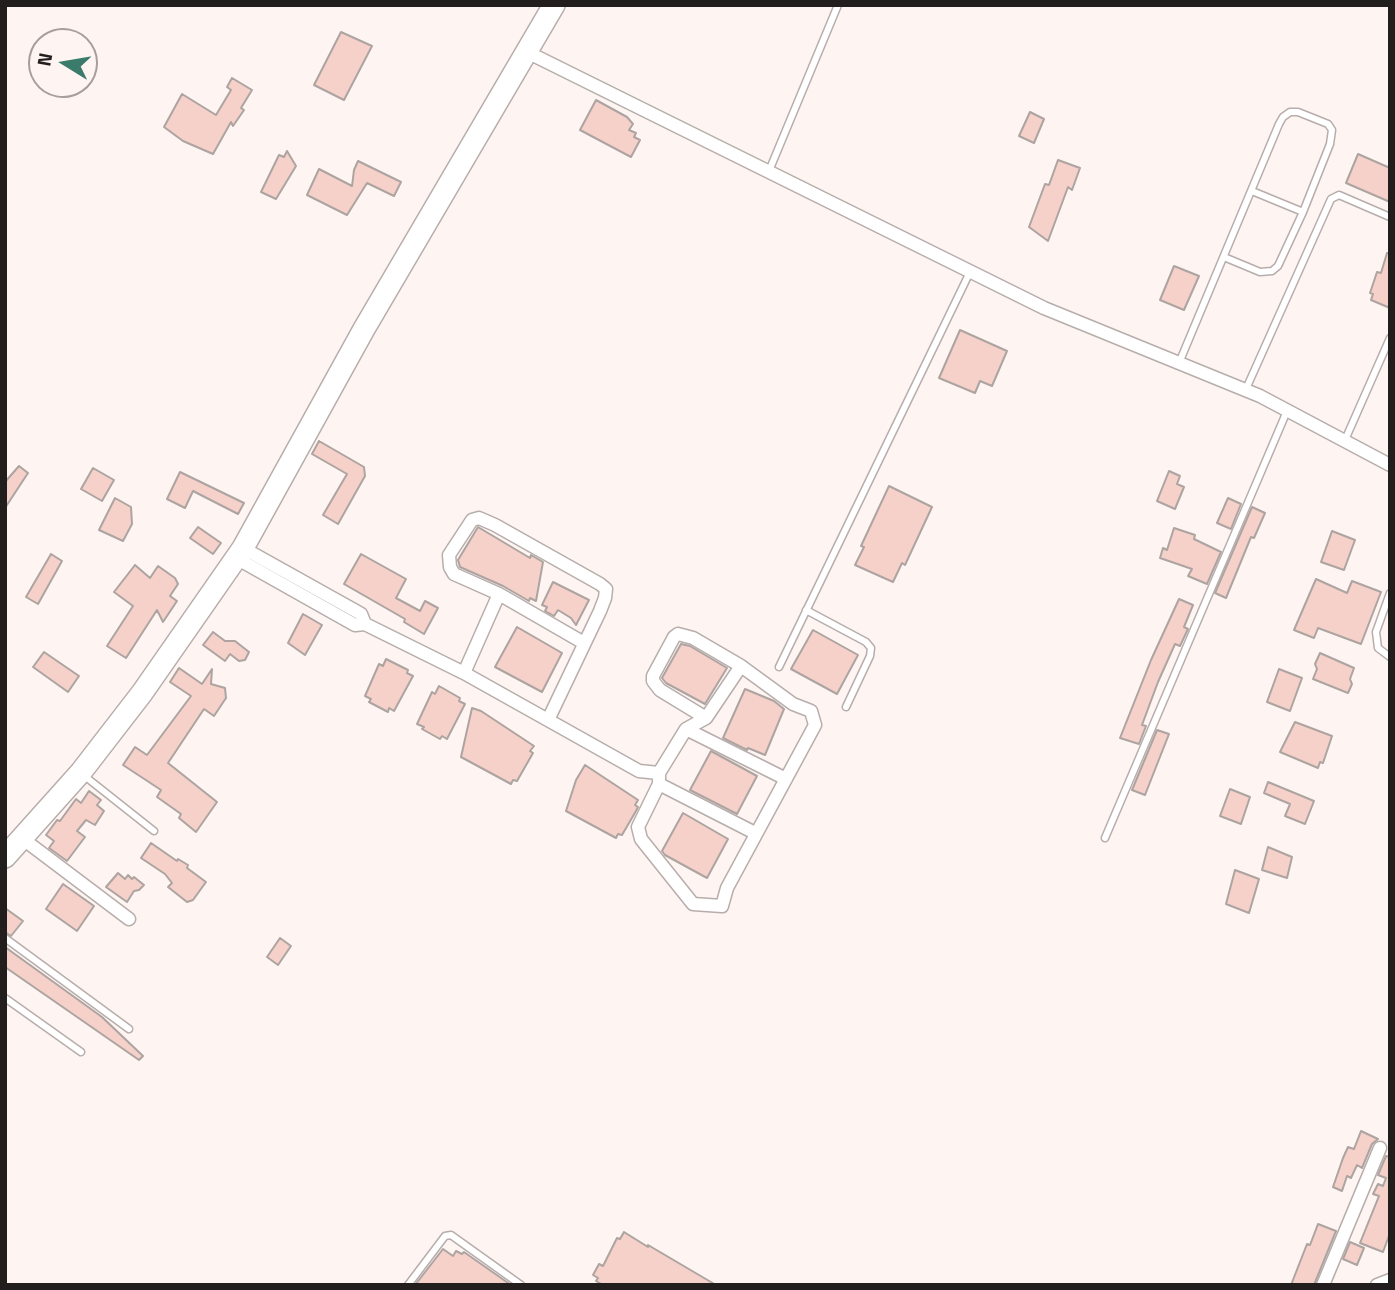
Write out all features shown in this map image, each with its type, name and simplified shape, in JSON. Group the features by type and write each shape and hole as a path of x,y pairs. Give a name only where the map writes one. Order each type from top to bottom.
{"main road":[{"path":"5,857 81,772 142,693 240,553 365,329 554,5"}],"street":[{"path":"525,51 1044,308 1246,389 1390,465"},
{"path":"548,720 606,598 606,589 507,531 479,518 472,520 449,555 454,575 499,594 584,643"},
{"path":"240,553 355,625 365,624 464,673 755,833"},
{"path":"464,673 499,594"},
{"path":"706,718 660,690 653,681 653,676 674,637 684,634 741,666 793,704 811,711 815,725 755,833 737,873 727,888 722,906 693,904 639,834 638,827 659,779 686,729 706,718 741,666"},
{"path":"686,729 786,779"},
{"path":"23,839 130,919"},
{"path":"1323,1285 1380,1148"},
{"path":"1377,1285 1390,1280"}],"lane":[{"path":"768,173 838,5"},
{"path":"1179,363 1283,117 1290,112 1298,112 1328,124 1333,136 1282,260 1272,271 1252,270 1224,257"},
{"path":"1252,191 1303,212"},
{"path":"1246,389 1331,199 1339,195 1390,217"},
{"path":"779,667 971,271"},
{"path":"1345,440 1390,338"},
{"path":"1105,838 1287,410"},
{"path":"1390,593 1376,632 1378,648 1390,657"},
{"path":"807,610 866,642 871,648 870,656 846,707"},
{"path":"81,772 154,831"},
{"path":"5,938 129,1029"},
{"path":"5,998 81,1052"},
{"path":"408,1285 444,1236 451,1235 521,1285"}],"building":[{"path":"341,32 372,46 344,100 314,85"},
{"path":"232,78 252,90 241,108 244,110 233,126 231,122 213,154 183,141 164,127 182,94 216,115 231,90 227,87"},
{"path":"596,100 627,117 633,124 629,130 636,133 634,137 640,140 631,157 580,130"},
{"path":"1030,112 1044,119 1034,143 1019,136"},
{"path":"287,151 296,166 276,199 261,192 279,155 284,157"},
{"path":"1358,154 1390,168 1390,202 1346,183"},
{"path":"1058,160 1080,168 1072,190 1068,187 1048,241 1029,227 1045,184 1049,185"},
{"path":"358,161 401,182 394,196 367,183 347,215 307,195 319,169 352,186"},
{"path":"1387,253 1390,253 1390,308 1371,300 1373,294 1370,293 1377,272 1381,273"},
{"path":"1174,266 1199,276 1184,310 1160,300"},
{"path":"960,330 1007,351 992,386 980,381 975,393 939,378"},
{"path":"319,441 364,467 365,476 338,524 323,515 347,474 312,454"},
{"path":"19,466 28,473 5,508 5,482"},
{"path":"93,468 114,480 102,501 81,489"},
{"path":"1169,471 1180,476 1177,484 1184,487 1175,509 1157,501"},
{"path":"180,472 244,503 238,514 193,491 185,508 167,499"},
{"path":"889,486 932,507 905,565 902,563 893,582 855,565"},
{"path":"115,498 131,507 132,524 123,541 99,530"},
{"path":"1228,498 1241,504 1231,529 1217,523"},
{"path":"1252,507 1265,513 1254,538 1251,537 1226,598 1215,593"},
{"path":"198,527 221,543 213,554 190,538"},
{"path":"478,527 530,558 531,555 543,562 536,601 530,598 529,601 460,567 458,560"},
{"path":"1174,528 1195,535 1194,539 1221,552 1207,584 1188,576 1192,569 1160,558 1163,548 1167,550"},
{"path":"1332,531 1355,540 1344,570 1321,562"},
{"path":"51,554 62,561 38,604 26,597"},
{"path":"361,554 406,579 396,598 420,611 425,601 438,608 424,634 404,622 405,619 344,584"},
{"path":"135,565 150,578 158,566 175,578 178,584 170,596 177,601 163,622 157,610 126,658 107,646 133,606 114,592"},
{"path":"1316,579 1347,593 1352,581 1381,592 1361,644 1318,628 1314,638 1294,630"},
{"path":"553,582 589,600 576,625 571,618 558,610 554,616 545,611 547,607 542,605"},
{"path":"1179,599 1193,605 1184,627 1188,629 1180,646 1175,644 1158,682 1142,725 1146,726 1139,744 1120,738 1151,660"},
{"path":"303,614 322,625 305,655 288,643"},
{"path":"517,627 562,653 542,692 495,667"},
{"path":"813,630 858,655 837,694 791,669"},
{"path":"213,632 225,641 235,641 249,652 245,660 239,661 230,654 225,661 203,645"},
{"path":"681,644 690,646 727,668 705,704 666,683 662,678"},
{"path":"44,652 79,676 68,692 33,667"},
{"path":"1320,653 1354,668 1348,693 1313,679"},
{"path":"386,659 408,670 407,673 413,676 394,711 389,708 388,712 369,702 371,699 365,696 379,664 383,666"},
{"path":"179,668 202,684 212,669 211,684 225,688 226,698 214,716 204,709 168,763 217,802 196,832 179,818 181,814 157,797 161,790 123,765 135,747 147,755 191,696 170,682"},
{"path":"1279,669 1302,678 1290,711 1267,702"},
{"path":"439,686 465,704 447,739 442,736 440,739 417,724 432,692 435,694"},
{"path":"745,689 774,701 784,709 765,755 748,748 747,750 723,738"},
{"path":"472,708 481,711 534,746 530,751 533,753 517,781 513,780 511,784 461,757"},
{"path":"1295,722 1332,736 1323,763 1320,762 1318,768 1280,752"},
{"path":"1157,730 1169,734 1145,795 1132,790"},
{"path":"711,751 757,776 737,814 690,790"},
{"path":"585,765 638,800 636,811 622,835 618,834 616,838 566,811 576,780"},
{"path":"1268,782 1314,801 1305,824 1285,816 1290,804 1264,793"},
{"path":"1230,789 1250,797 1241,824 1220,816"},
{"path":"89,791 101,800 97,805 104,811 95,825 86,820 77,831 85,837 67,861 49,848 54,841 46,835 76,799 81,803"},
{"path":"683,813 728,839 707,878 662,851"},
{"path":"151,843 177,861 178,859 188,865 187,868 206,882 193,900 187,902 168,887 172,883 165,874 141,858"},
{"path":"1268,847 1292,857 1287,878 1262,870"},
{"path":"1235,870 1259,879 1249,913 1226,904"},
{"path":"118,873 125,879 128,875 132,879 134,877 144,885 134,891 127,902 106,887"},
{"path":"63,884 94,906 77,931 46,909"},
{"path":"5,908 23,921 11,936 5,932"},
{"path":"280,938 291,946 278,965 267,957"},
{"path":"5,947 102,1017 143,1056 139,1060 5,967"},
{"path":"1361,1131 1378,1139 1372,1144 1362,1168 1357,1165 1351,1178 1347,1176 1342,1191 1333,1187 1348,1147 1354,1149"},
{"path":"1386,1156 1390,1157 1390,1233 1383,1252 1360,1243 1379,1196 1373,1194 1378,1184 1383,1186 1386,1178 1378,1175"},
{"path":"1318,1224 1336,1231 1314,1285 1291,1285 1307,1244 1310,1245"},
{"path":"624,1232 716,1285 603,1285 596,1281 598,1278 593,1275 599,1264 603,1266 617,1238 620,1239"},
{"path":"1350,1242 1364,1248 1357,1265 1343,1259"},
{"path":"443,1249 453,1256 456,1251 462,1254 464,1252 511,1285 415,1285"}]}
